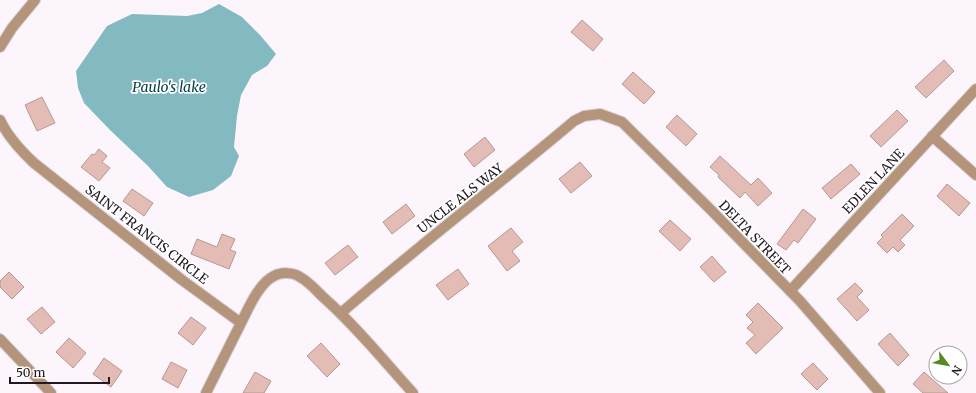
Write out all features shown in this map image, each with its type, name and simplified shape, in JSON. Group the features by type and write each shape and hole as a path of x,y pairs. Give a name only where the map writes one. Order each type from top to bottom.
{"street":[{"path":"1,41 36,0"},
{"name":"EDLEN LANE","path":"790,291 976,89"},
{"name":"DELTA STREET","path":"600,114 622,122 712,211 790,291 880,393"},
{"name":"UNCLE ALS WAY","path":"341,313 388,272 521,166 574,121 584,116 600,114"},
{"name":"SAINT FRANCIS CIRCLE","path":"0,120 11,139 34,162 182,280 241,323"},
{"path":"932,136 976,176"},
{"path":"206,393 260,288 275,275 293,273 300,276 341,313 413,393"},
{"path":"0,339 51,393"}],"water":[{"name":"Paulo's lake","path":"219,4 242,17 276,54 267,66 252,75 241,95 234,147 239,156 231,176 213,190 189,197 167,187 148,166 84,103 78,88 76,71 107,26 132,14 187,16 202,13"}],"building":[{"path":"582,20 603,39 593,51 571,32"},
{"path":"944,60 954,71 926,98 915,87"},
{"path":"633,72 655,92 644,104 622,84"},
{"path":"42,97 55,123 37,131 25,105"},
{"path":"897,110 908,121 881,147 870,136"},
{"path":"677,115 697,134 686,146 666,127"},
{"path":"485,137 495,150 474,167 464,154"},
{"path":"99,149 107,156 102,162 110,168 99,181 81,167 92,154 94,155"},
{"path":"720,156 751,185 758,178 772,193 758,206 745,192 740,198 718,177 719,175 710,167"},
{"path":"580,162 592,176 571,193 559,179"},
{"path":"851,164 860,174 831,199 822,188"},
{"path":"947,184 970,203 959,216 937,196"},
{"path":"132,189 153,203 144,216 123,201"},
{"path":"406,204 415,216 392,234 383,222"},
{"path":"803,209 816,219 798,243 794,240 786,250 777,244"},
{"path":"902,214 914,226 900,240 905,245 898,252 893,247 887,253 877,243 883,237 881,235"},
{"path":"670,220 691,239 680,251 659,231"},
{"path":"511,228 523,242 512,251 520,261 507,271 488,246"},
{"path":"222,234 235,239 230,250 236,252 229,269 191,254 197,239 217,247"},
{"path":"348,245 358,257 335,275 325,263"},
{"path":"712,256 726,272 714,282 700,267"},
{"path":"458,269 469,284 448,300 436,285"},
{"path":"9,272 24,287 12,299 0,287 0,281"},
{"path":"855,283 863,291 857,297 869,310 857,321 837,299"},
{"path":"758,303 783,328 756,354 746,343 755,335 747,328 753,322 746,315"},
{"path":"42,307 55,322 41,334 27,319"},
{"path":"191,317 206,328 193,345 178,333"},
{"path":"890,333 909,355 898,366 878,344"},
{"path":"69,338 86,353 73,368 56,352"},
{"path":"321,343 340,364 327,377 307,356"},
{"path":"104,358 122,371 111,387 93,374"},
{"path":"171,362 187,370 178,388 162,379"},
{"path":"813,363 828,379 817,390 801,374"},
{"path":"255,372 271,381 264,393 243,393"},
{"path":"924,372 928,376 928,385 939,385 948,393 923,393 913,384"}]}
